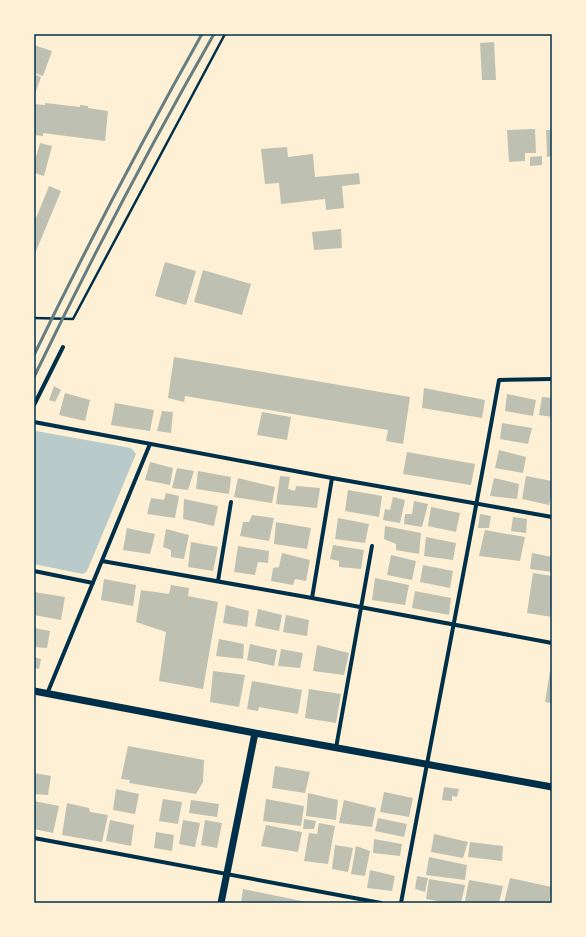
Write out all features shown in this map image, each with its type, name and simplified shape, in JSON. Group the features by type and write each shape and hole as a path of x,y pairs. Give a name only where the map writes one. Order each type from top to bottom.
{"street":[{"path":"34,404 63,347"},
{"path":"402,903 426,764 478,503 500,380 552,379"},
{"path":"34,422 332,478 552,516"},
{"path":"47,694 150,444"},
{"path":"312,598 332,478"},
{"path":"218,581 231,502"},
{"path":"336,748 372,546"},
{"path":"102,561 312,598 552,643"},
{"path":"34,572 94,583"},
{"path":"34,691 552,787"},
{"path":"221,903 255,733"},
{"path":"34,838 381,903"}],"path":[{"path":"34,318 73,320 225,34"}],"shaded area":[{"path":"36,431 131,448 136,454 87,571 83,574 34,564 34,436"}],"building":[{"path":"494,42 496,80 482,80 480,43"},
{"path":"34,45 52,51 43,76 34,73"},
{"path":"34,74 41,77 34,97"},
{"path":"45,103 80,107 80,105 88,106 88,108 108,111 105,141 43,133 43,136 34,135 34,104 45,105"},
{"path":"535,129 536,153 525,153 525,161 509,162 507,130"},
{"path":"546,130 552,130 552,156 547,157"},
{"path":"40,143 52,146 44,176 34,173 34,164"},
{"path":"287,147 288,157 313,154 315,177 359,173 360,184 342,186 344,208 326,210 325,199 281,204 279,183 265,184 261,149"},
{"path":"542,156 542,165 530,166 530,157"},
{"path":"49,186 61,191 34,256 34,223"},
{"path":"341,229 342,248 314,250 312,232"},
{"path":"165,262 196,271 186,305 155,296"},
{"path":"203,270 251,284 242,315 194,302"},
{"path":"174,357 410,397 403,444 386,441 388,430 185,396 184,402 168,398"},
{"path":"54,386 61,390 55,402 49,400"},
{"path":"424,388 485,400 482,418 422,408"},
{"path":"65,393 90,400 85,421 59,415"},
{"path":"507,394 536,400 533,416 505,411"},
{"path":"542,397 552,398 552,417 539,415"},
{"path":"115,403 154,410 150,431 111,425"},
{"path":"162,411 173,412 171,433 157,431"},
{"path":"262,412 291,417 287,440 257,435"},
{"path":"502,423 532,428 528,444 500,439"},
{"path":"499,450 526,457 523,473 495,468"},
{"path":"407,452 475,464 471,485 403,474"},
{"path":"150,462 173,468 170,485 145,480"},
{"path":"177,468 194,471 188,490 172,488"},
{"path":"198,471 231,477 229,494 196,489"},
{"path":"280,476 290,477 288,489 295,491 296,486 320,488 317,508 276,504"},
{"path":"526,476 552,481 552,493 549,505 522,499"},
{"path":"238,478 275,487 272,503 234,497"},
{"path":"494,478 519,484 517,499 490,496"},
{"path":"348,490 382,496 379,517 345,511"},
{"path":"166,493 179,496 175,518 147,514 151,498 164,500"},
{"path":"393,497 405,500 400,523 383,520 385,509 390,510"},
{"path":"184,499 218,506 214,526 183,519"},
{"path":"414,501 428,504 422,527 404,524 405,514 412,514"},
{"path":"431,507 460,513 456,532 428,526"},
{"path":"480,514 491,516 489,528 478,528"},
{"path":"252,515 274,518 269,541 240,536 243,522 249,522"},
{"path":"513,517 527,519 526,533 511,531"},
{"path":"338,518 369,524 365,543 335,539"},
{"path":"276,522 311,528 307,549 274,544"},
{"path":"385,526 421,533 419,554 396,550 396,544 384,539"},
{"path":"127,528 155,534 150,554 123,550"},
{"path":"166,529 189,535 184,559 171,557 171,550 163,547"},
{"path":"485,530 525,537 520,561 479,556"},
{"path":"426,537 456,543 453,560 424,556"},
{"path":"191,542 218,547 213,571 188,567"},
{"path":"333,545 364,550 361,569 339,567 339,561 330,559"},
{"path":"238,546 269,551 268,563 258,562 255,575 234,572"},
{"path":"282,553 310,560 306,581 295,579 293,585 271,581 273,568 279,567"},
{"path":"532,553 552,557 552,572 530,569"},
{"path":"391,555 416,561 412,580 387,575"},
{"path":"423,565 453,571 450,588 420,582"},
{"path":"533,573 552,576 552,617 527,613"},
{"path":"375,578 409,585 405,605 372,600"},
{"path":"104,579 136,585 133,606 101,600"},
{"path":"171,585 189,588 188,596 218,602 203,689 159,681 166,632 136,622 141,590 169,594"},
{"path":"415,591 451,598 449,615 412,608"},
{"path":"34,592 65,597 61,620 34,615"},
{"path":"226,605 249,611 247,627 223,623"},
{"path":"258,609 282,615 279,631 255,626"},
{"path":"286,615 309,620 307,636 283,632"},
{"path":"34,628 50,631 47,648 34,647"},
{"path":"219,639 244,644 243,659 216,656"},
{"path":"250,644 277,650 274,666 247,660"},
{"path":"317,645 349,653 344,675 313,671"},
{"path":"281,649 303,653 300,668 278,666"},
{"path":"34,657 41,659 39,669 34,668"},
{"path":"213,671 245,675 239,707 210,702"},
{"path":"550,671 552,672 552,703 545,702"},
{"path":"252,681 302,690 298,714 259,707 258,711 247,709"},
{"path":"309,689 341,694 336,723 305,718"},
{"path":"128,746 204,760 203,782 196,794 129,783 130,780 121,779"},
{"path":"275,766 310,772 305,793 272,788"},
{"path":"34,773 51,776 48,795 34,794"},
{"path":"444,787 459,789 457,797 452,796 452,801 442,800"},
{"path":"116,789 139,794 135,814 113,810"},
{"path":"384,792 413,798 409,817 380,812"},
{"path":"308,793 338,800 336,820 306,816"},
{"path":"163,799 182,802 178,824 159,821"},
{"path":"266,799 304,806 301,826 263,821"},
{"path":"191,800 219,804 217,817 189,813"},
{"path":"344,800 376,808 372,827 339,823"},
{"path":"34,801 59,806 53,833 34,829"},
{"path":"67,803 89,808 90,812 108,815 102,842 62,835"},
{"path":"378,818 407,824 404,837 375,831"},
{"path":"304,819 316,821 314,829 303,829"},
{"path":"110,820 134,825 131,846 106,841"},
{"path":"183,820 200,823 195,847 179,844"},
{"path":"205,820 222,823 217,848 201,845"},
{"path":"319,823 335,826 328,864 304,861 309,833 317,834"},
{"path":"266,825 302,832 298,852 261,846"},
{"path":"156,832 174,835 172,851 154,848"},
{"path":"434,834 468,842 463,858 431,852"},
{"path":"374,839 402,844 400,856 373,853"},
{"path":"470,842 503,846 502,861 468,857"},
{"path":"335,845 353,848 348,872 332,869"},
{"path":"356,846 370,851 365,876 351,874"},
{"path":"429,857 467,865 465,880 426,875"},
{"path":"370,870 395,876 392,891 367,888"},
{"path":"417,876 428,878 425,892 415,889"},
{"path":"510,878 552,887 549,903 504,903"},
{"path":"429,879 465,885 461,903 449,903 426,899"},
{"path":"469,880 503,886 499,903 478,903 465,901"},
{"path":"243,889 307,902 307,903 241,903"}],"railway":[{"path":"34,355 116,193 202,34"},
{"path":"34,377 121,204 214,34"}]}
